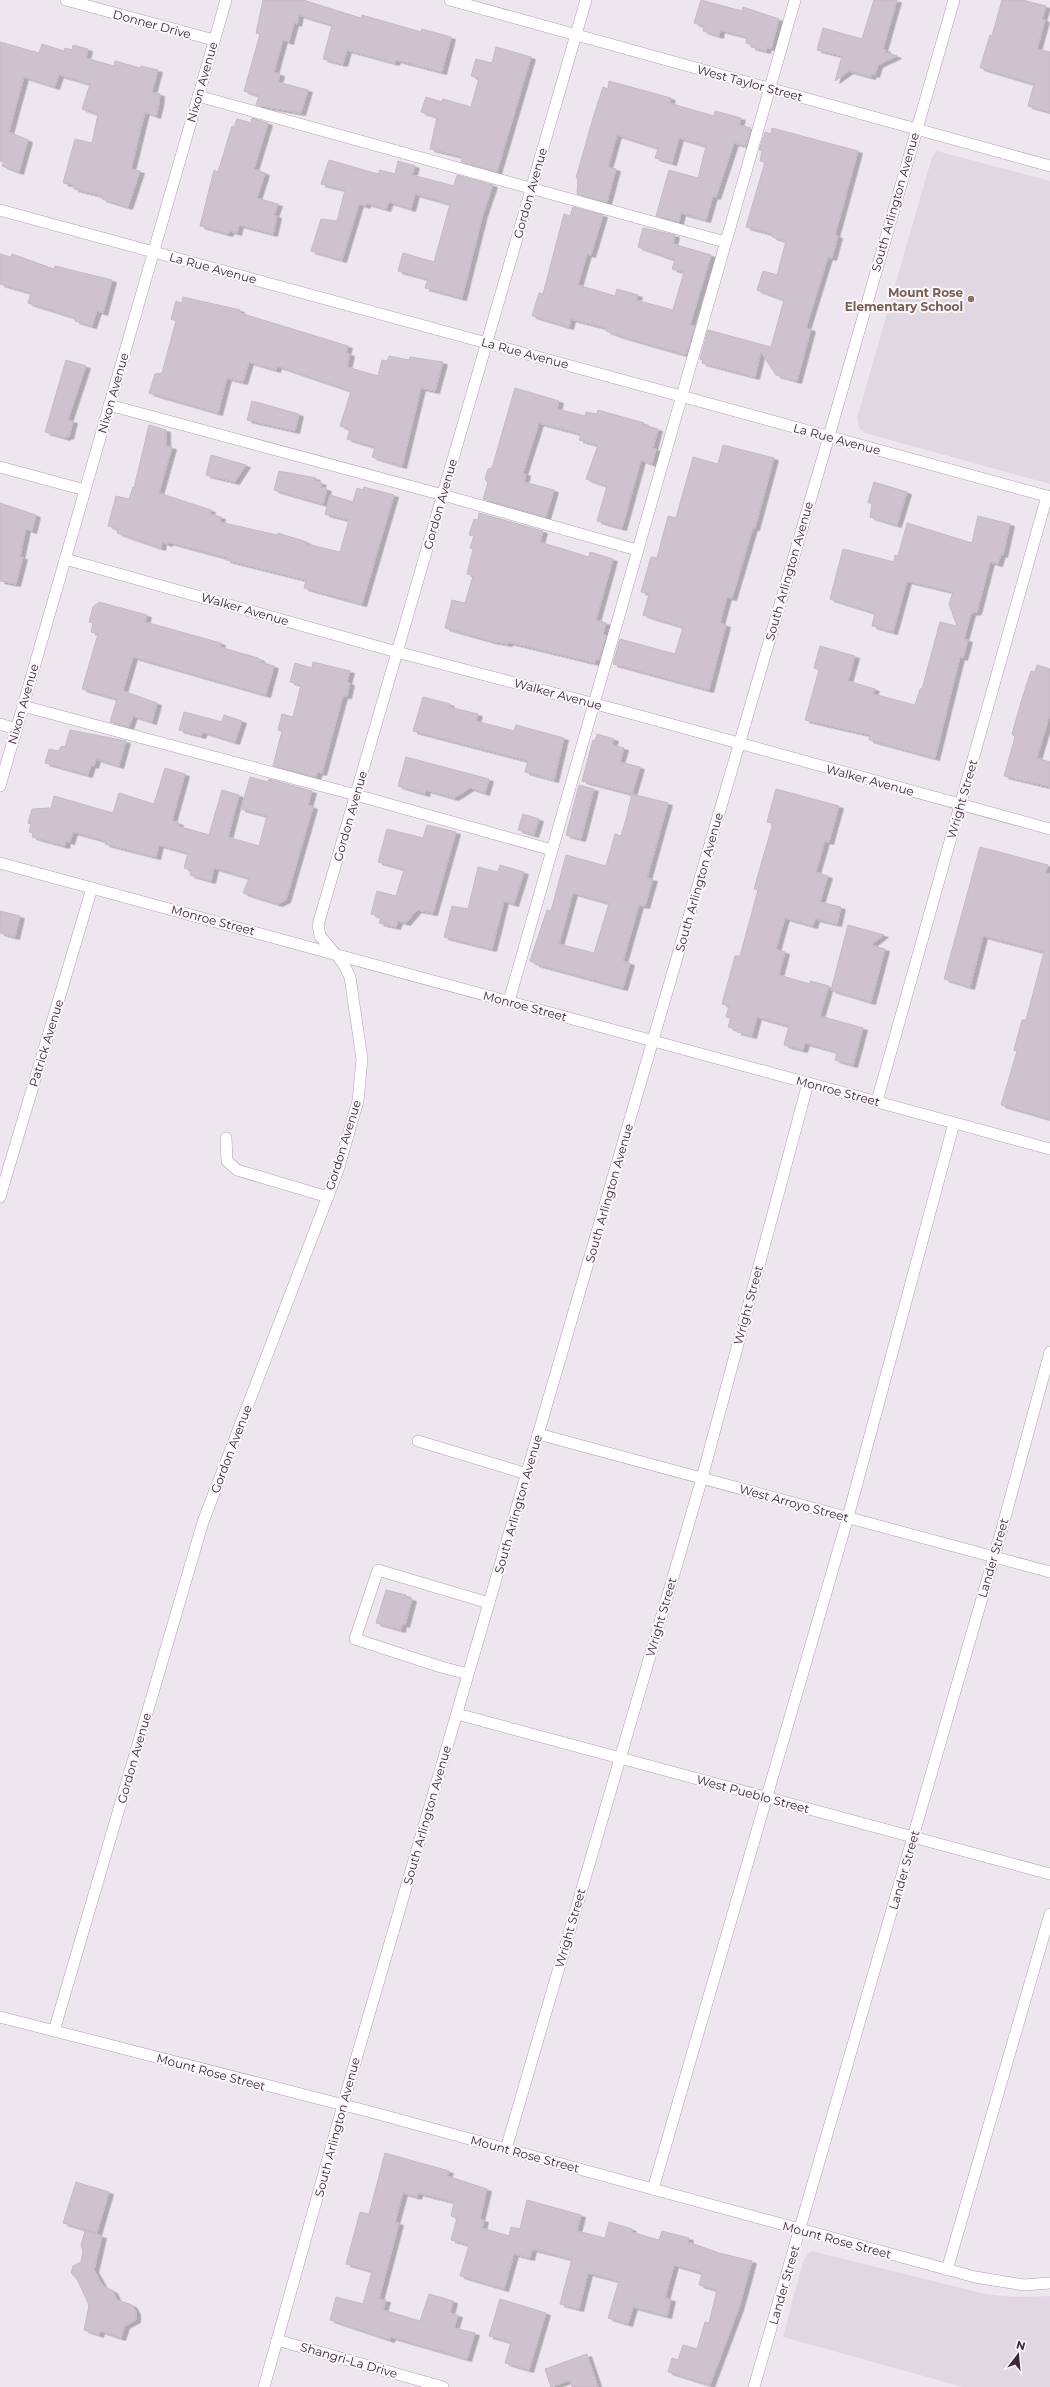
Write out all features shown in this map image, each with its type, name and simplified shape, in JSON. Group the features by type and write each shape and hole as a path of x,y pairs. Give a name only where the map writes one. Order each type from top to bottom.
{"street":[{"name":"Donner Drive","path":"66,0 214,40"},
{"name":"Nixon Avenue","path":"0,786 226,0"},
{"name":"West Taylor Street","path":"450,0 1050,166"},
{"name":"Gordon Avenue","path":"54,2031 203,1522 328,1197 353,1122 358,1101 361,1065 350,977 337,954 320,936 318,925 586,0"},
{"path":"509,1001 680,396 795,0"},
{"name":"South Arlington Avenue","path":"264,2387 468,1674 829,436 954,0"},
{"path":"198,96 532,187 725,242"},
{"name":"La Rue Avenue","path":"0,210 1048,496"},
{"path":"109,405 443,495 637,550"},
{"path":"0,467 85,490"},
{"name":"Wright Street","path":"878,1102 960,805 1048,496"},
{"name":"Walker Avenue","path":"65,559 397,652 593,703 1050,829"},
{"path":"23,706 356,795 552,850"},
{"path":"0,724 16,729"},
{"name":"Monroe Street","path":"0,863 1050,1149"},
{"name":"Patrick Avenue","path":"0,1197 92,888"},
{"name":"Wright Street","path":"506,2149 702,1478 808,1083"},
{"path":"653,2189 768,1797 848,1517 954,1122"},
{"path":"226,1138 226,1161 237,1170 328,1197"},
{"name":"Lander Street","path":"754,2387 994,1557 1050,1352"},
{"name":"West Arroyo Street","path":"538,1434 1050,1572"},
{"path":"418,1441 527,1474"},
{"path":"468,1674 441,1667 355,1639 378,1570 489,1603"},
{"name":"West Pueblo Street","path":"457,1714 1050,1874"},
{"path":"947,2270 1050,1914"},
{"name":"Mount Rose Street","path":"0,2017 344,2105 947,2270 996,2282 1024,2284 1050,2283"},
{"name":"Shangri-La Drive","path":"278,2340 443,2387"}],"shaded area":[{"name":"Mount Rose Elementary School","path":"937,151 1050,181 1050,484 865,433 859,428 857,418 932,157"},
{"path":"811,2251 986,2294 1012,2297 1050,2296 1050,2387 963,2387 783,2337 803,2262"}],"building":[{"path":"263,0 303,0 361,18 362,15 421,32 422,29 451,37 442,72 396,60 395,63 347,50 343,64 323,59 332,25 299,15 297,24 294,23 289,42 283,40 274,72 280,74 278,82 308,90 301,113 256,105 259,96 244,91 260,34 256,33"},
{"path":"701,0 742,11 743,7 779,19 771,49 767,47 766,51 751,47 752,45 746,43 747,37 720,30 719,36 703,31 704,26 694,23"},
{"path":"874,0 897,0 883,49 886,50 885,52 897,56 878,65 875,75 872,74 871,77 849,71 835,81 842,56 817,50 823,28 862,39"},
{"path":"1002,0 1022,0 1046,6 1042,19 1045,20 1037,49 1050,52 1050,112 1028,106 1034,84 980,68 990,35 992,36"},
{"path":"0,42 39,53 42,44 64,51 65,48 72,50 73,45 88,49 86,58 114,66 115,61 140,68 141,66 158,70 152,92 160,94 159,104 156,116 145,112 131,169 140,171 128,207 102,199 103,196 74,189 74,185 63,183 75,139 92,143 98,114 82,109 90,84 59,75 55,87 24,77 9,132 28,140 19,172 2,166 4,162 0,161"},
{"path":"496,47 531,57 497,172 461,162 463,157 430,149 437,117 421,112 426,97 442,102 443,99 471,107 479,78 471,76 476,59 492,63"},
{"path":"609,81 671,98 669,103 714,116 715,111 741,118 739,125 751,128 746,146 734,143 716,197 713,196 706,220 681,213 679,222 656,216 669,170 698,178 706,146 679,138 672,163 655,158 658,148 617,135 608,167 616,169 607,202 577,194 578,178 576,178 603,87 608,89"},
{"path":"252,118 268,123 254,169 265,173 257,198 278,204 274,215 277,216 273,234 239,225 237,233 230,231 228,234 200,226 214,170 218,172 232,126 234,127 237,119 251,123"},
{"path":"772,128 858,151 835,235 838,236 832,258 828,257 806,328 811,329 797,381 776,375 761,352 755,377 702,363 703,360 700,359 708,330 771,347 784,300 757,290 763,271 777,275 786,241 772,237 772,234 746,227 765,162 760,161 762,151 759,150 765,132 771,134"},
{"path":"329,160 378,174 380,170 395,174 398,161 415,166 412,175 454,186 457,175 493,185 483,214 462,298 425,288 428,279 398,271 403,253 434,262 450,204 415,194 411,209 389,202 386,209 366,203 366,206 359,204 342,260 311,251 321,219 337,221 345,190 321,184"},
{"path":"573,207 603,215 591,255 587,254 578,285 615,296 617,289 638,295 636,300 673,310 684,272 672,269 675,260 638,247 643,228 675,235 673,244 711,255 690,325 695,326 686,355 620,336 606,331 606,328 571,319 569,327 532,316 539,293 543,294 564,214 570,216"},
{"path":"0,254 11,257 12,254 54,269 55,266 112,280 103,313 97,311 92,326 75,321 76,318 28,303 31,293 0,284"},
{"path":"183,297 240,310 240,313 348,346 346,353 350,354 347,367 378,376 382,360 387,361 389,356 409,360 410,357 443,362 435,391 421,388 402,466 372,457 375,447 347,439 350,429 340,426 351,391 277,366 276,370 249,362 243,382 227,378 218,413 149,393 155,374 162,373 176,321 171,319 176,301 182,303"},
{"path":"66,360 86,366 68,420 73,421 69,437 66,436 66,438 45,432"},
{"path":"515,388 559,401 557,409 585,416 586,412 597,414 598,410 644,423 643,425 658,429 653,448 656,449 652,464 641,460 622,528 597,521 607,486 586,479 598,445 579,440 581,434 539,423 523,473 526,474 524,482 554,490 546,517 483,499 488,483 485,479 488,469 492,468"},
{"path":"252,401 299,414 295,431 247,420"},
{"path":"149,425 166,430 166,446 172,447 159,493 211,510 210,514 221,517 220,522 277,535 278,533 307,542 306,544 340,552 349,520 325,514 330,495 353,502 357,488 363,490 364,487 394,495 362,604 304,588 306,580 226,560 227,558 168,542 168,544 162,542 161,548 117,533 118,529 108,526 116,496 129,499 133,487 134,488"},
{"path":"723,445 774,458 755,528 753,528 732,598 727,597 720,623 726,625 709,690 613,664 620,639 675,654 683,627 643,615 649,594 641,592 651,557 657,558 668,516 676,518 693,457 718,464"},
{"path":"211,455 246,465 235,482 206,475"},
{"path":"279,471 316,478 315,481 322,483 320,487 327,489 323,504 274,490"},
{"path":"874,482 907,492 897,525 870,517 872,504 868,502"},
{"path":"0,503 36,515 32,531 26,529 20,557 23,557 16,584 0,581"},
{"path":"479,513 543,531 540,542 589,557 590,552 613,559 596,620 606,623 603,634 606,635 599,660 596,659 595,663 508,642 508,644 491,641 445,628 452,600 465,603 473,576 467,574 473,549 470,548 474,536 469,535 474,519 478,520"},
{"path":"978,516 1010,524 1003,555 1001,554 998,564 990,562 977,612 971,613 964,639 968,640 963,658 960,657 935,758 869,740 870,735 805,720 819,670 814,668 820,646 855,656 848,681 875,689 873,694 915,705 920,689 922,689 940,622 957,626 949,604 953,592 907,581 893,632 872,626 875,613 830,599 843,549 894,562 895,555 898,556 907,523 972,543"},
{"path":"99,602 147,615 145,622 221,643 220,647 258,658 261,660 260,662 274,666 266,695 133,657 123,691 157,703 152,722 133,716 129,727 110,722 117,699 82,689 98,634 91,632 93,623 89,622 93,607"},
{"path":"313,662 350,671 347,682 350,683 347,696 343,696 322,773 318,772 316,777 273,766 282,731 278,730 282,714 293,717 301,685 290,682 295,663 312,668"},
{"path":"1037,665 1050,669 1050,714 1037,758 1050,762 1050,787 1004,776 1015,737 1012,734 1021,702 1031,671 1035,672"},
{"path":"423,697 450,704 449,707 478,714 476,721 514,731 516,725 564,738 554,780 525,772 528,761 413,731"},
{"path":"184,712 222,722 224,715 242,721 235,742 203,732 201,736 179,730"},
{"path":"70,730 126,741 119,766 96,759 94,766 91,765 88,775 45,763 49,749 58,751 62,746 65,747"},
{"path":"597,734 614,739 612,745 624,748 620,762 640,767 632,794 582,781 593,740 595,741"},
{"path":"406,757 489,779 485,793 470,788 454,798 426,790 425,794 398,786"},
{"path":"165,768 185,774 172,821 179,823 178,826 209,835 222,790 239,795 228,837 259,846 267,816 241,809 250,777 268,782 269,779 312,791 308,805 313,807 286,900 278,904 243,893 249,878 214,868 211,881 190,875 192,870 184,868 188,853 159,845 156,857 105,844 106,841 73,832 70,842 66,841 65,846 32,837 33,833 29,832 31,824 28,823 32,809 51,808 54,796 113,813 119,793 154,804"},
{"path":"579,785 594,789 581,839 566,835"},
{"path":"776,789 839,806 829,842 825,841 816,872 828,876 820,902 841,907 837,924 815,919 813,926 785,918 776,949 785,952 779,975 810,984 810,981 829,986 820,1016 863,1028 853,1065 835,1060 837,1052 805,1043 803,1050 784,1045 789,1026 757,1017 752,1036 737,1032 738,1030 728,1027 731,1018 726,1017 729,1006 722,1004 735,956 740,956 758,890 754,889 773,823 767,822"},
{"path":"632,794 668,803 647,878 653,879 645,906 639,905 623,961 630,963 623,988 535,964 530,961 547,910 551,911 566,855 606,866 615,834 621,836","holes":["573,893 609,903 594,953 559,944"]},
{"path":"523,814 539,819 534,835 518,830"},
{"path":"427,825 456,832 433,913 417,910 406,923 398,921 396,927 379,923 381,917 371,914 377,891 396,896 404,869 378,862 387,829 423,838"},
{"path":"980,847 1048,865 1045,873 1050,874 1050,1119 1001,1105 1017,1051 1014,1050 1022,1020 1026,1020 1044,952 983,936 970,987 944,979"},
{"path":"500,865 524,872 514,904 504,901 492,949 444,937 452,906 468,909 478,867 498,872"},
{"path":"0,911 20,916 15,937 0,933"},
{"path":"848,925 884,935 871,945 885,949 871,1002 831,990"},
{"path":"386,1590 406,1595 406,1597 412,1599 405,1625 402,1624 401,1630 376,1623"},
{"path":"385,2153 449,2171 447,2176 487,2189 480,2219 484,2220 482,2228 509,2236 511,2227 520,2229 527,2200 581,2215 577,2231 605,2238 609,2222 632,2229 631,2232 659,2240 662,2231 689,2238 688,2242 719,2253 752,2261 739,2308 710,2385 668,2372 672,2358 678,2360 683,2345 697,2349 705,2322 709,2323 717,2290 699,2285 702,2273 674,2265 665,2298 671,2299 667,2316 633,2307 628,2324 608,2318 619,2281 588,2273 579,2309 560,2304 572,2259 532,2249 530,2258 514,2254 504,2289 460,2276 469,2245 451,2240 457,2218 451,2216 454,2202 418,2193 417,2197 403,2193 395,2222 399,2223 379,2299 386,2300 383,2310 420,2321 429,2294 453,2301 450,2313 458,2315 454,2328 475,2333 467,2359 391,2337 390,2340 330,2320 336,2297 363,2304 372,2271 346,2264 360,2212 369,2214"},
{"path":"76,2182 109,2192 97,2233 63,2223"},
{"path":"85,2231 102,2236 94,2270 103,2286 113,2291 117,2300 132,2305 136,2312 136,2320 125,2326 121,2338 100,2331 99,2335 84,2330 89,2305 77,2279 71,2273 73,2266 81,2262 83,2251 81,2245"},
{"path":"500,2299 546,2313 529,2370 505,2363 511,2342 489,2336"},
{"path":"587,2354 598,2387 572,2387 570,2380 551,2387 545,2369"}],"place":[{"name":"Mount Rose Elementary School","path":"971,299"}]}
